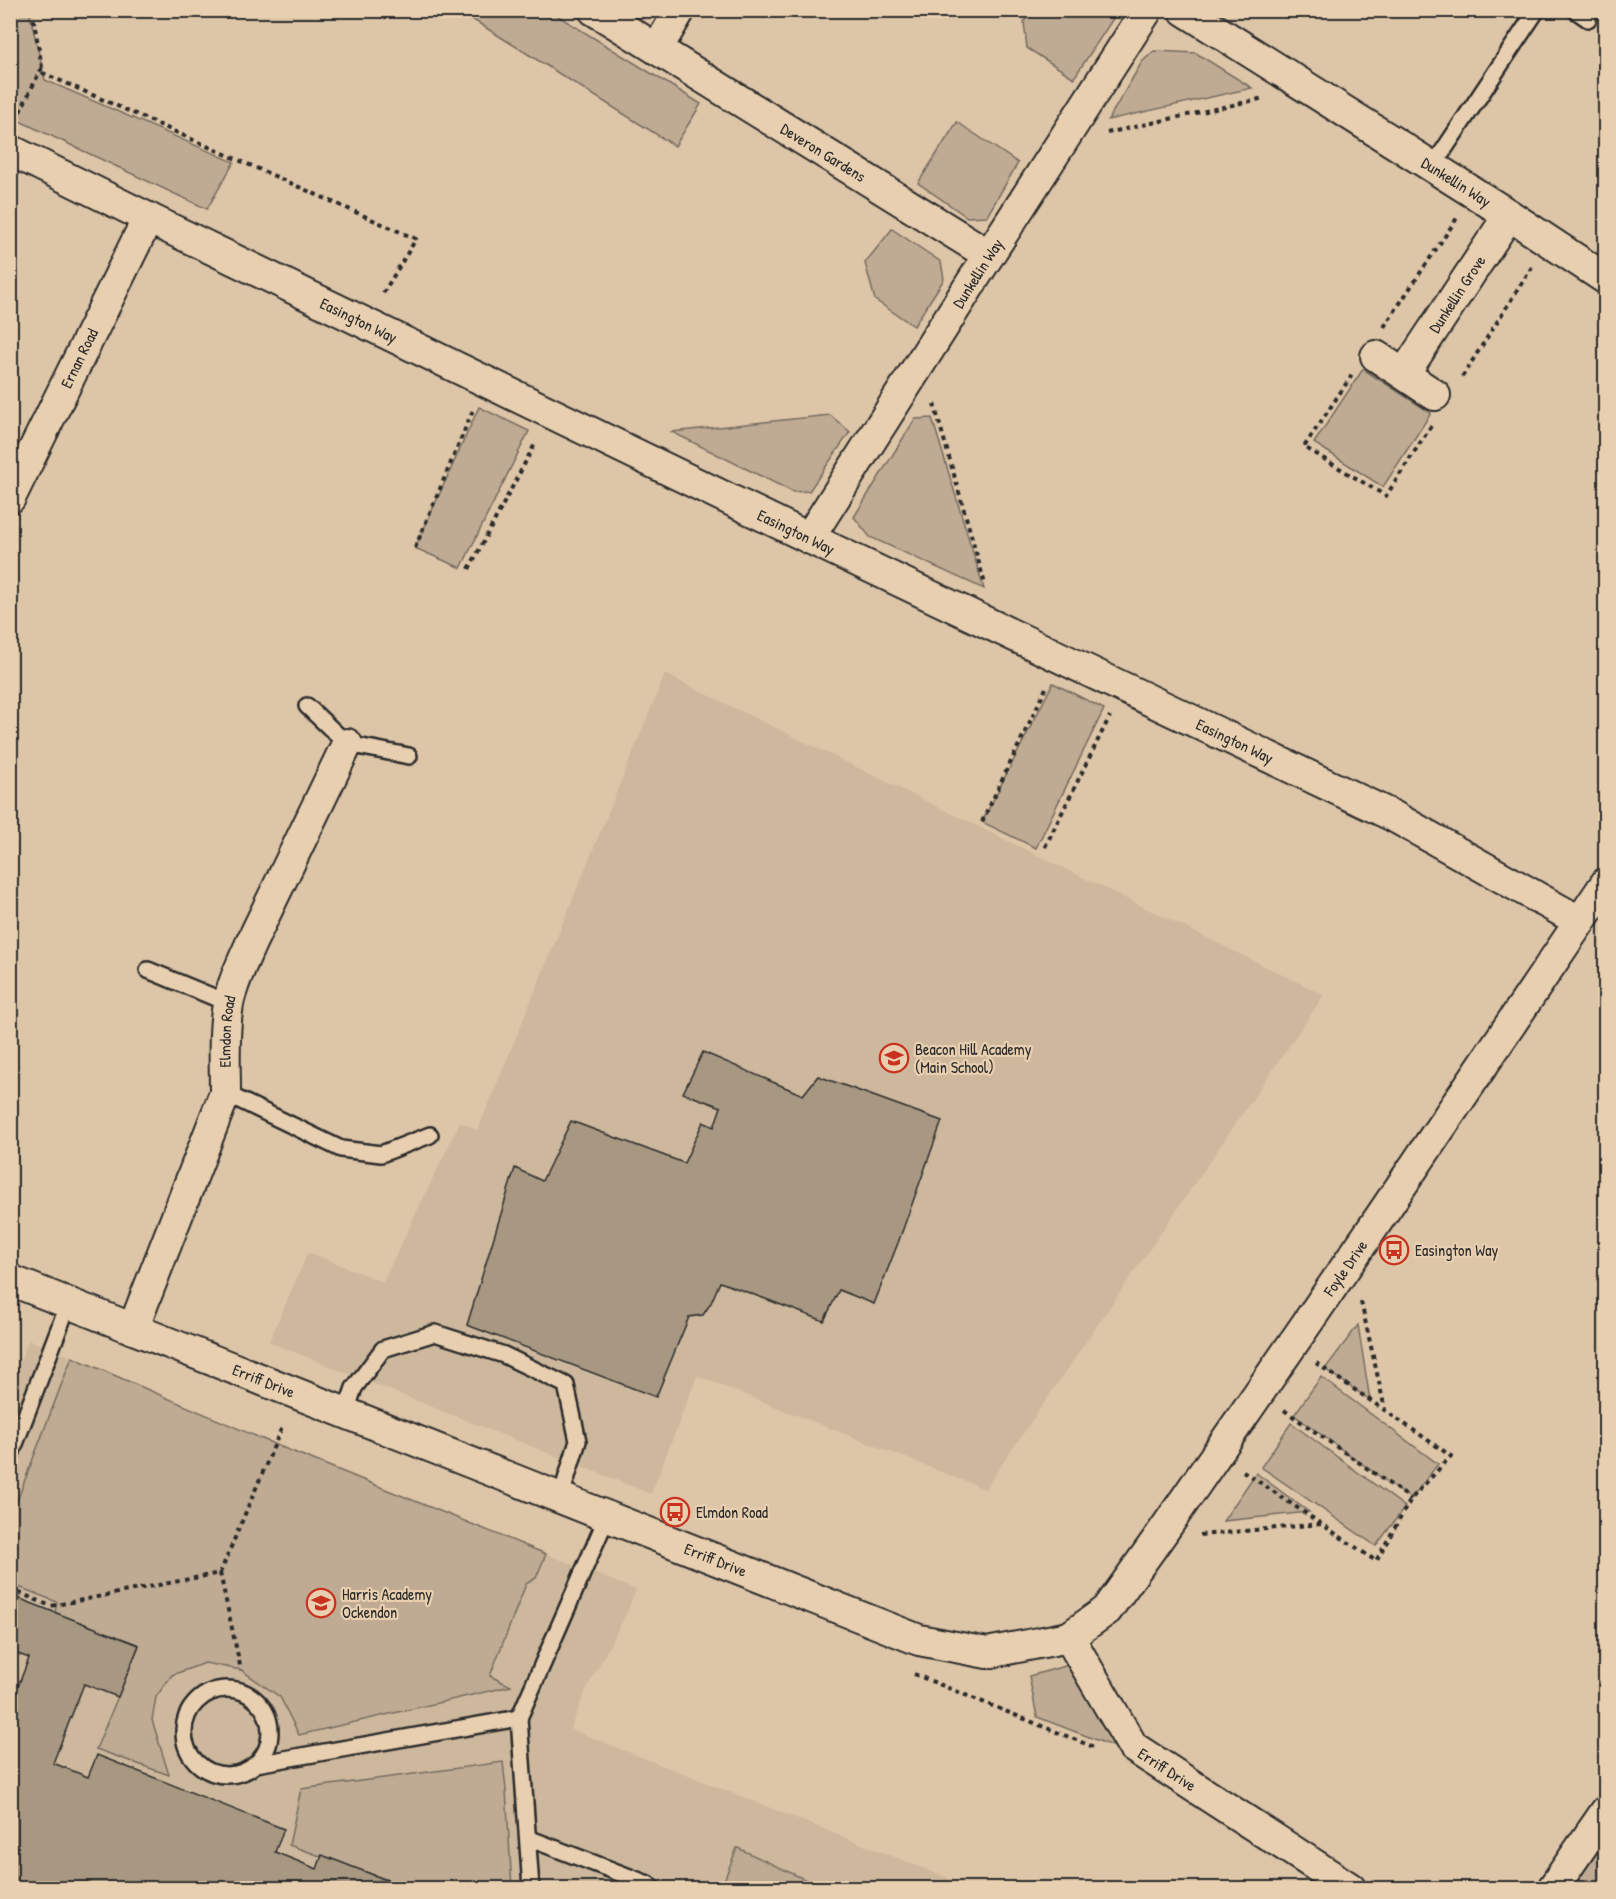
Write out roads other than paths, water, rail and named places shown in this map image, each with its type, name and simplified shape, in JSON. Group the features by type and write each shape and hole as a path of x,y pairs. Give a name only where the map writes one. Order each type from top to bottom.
{"street":[{"name":"Deveron Gardens","path":"594,10 988,255"},
{"path":"657,50 680,10"},
{"name":"Dunkellin Way","path":"809,538 988,255 1147,10"},
{"name":"Dunkellin Way","path":"1184,10 1509,215 1605,279"},
{"name":"Easington Way","path":"12,138 148,218 809,538 1393,816 1579,921"},
{"name":"Dunkellin Grove","path":"1404,374 1509,215"},
{"name":"Ernan Road","path":"10,498 148,218"},
{"path":"1376,356 1436,395"},
{"name":"Elmdon Road","path":"133,1329 225,1093 228,1003 251,943 347,744"},
{"name":"Foyle Drive","path":"1069,1637 1107,1610 1162,1533 1372,1229 1605,883"},
{"name":"Erriff Drive","path":"10,1280 920,1640 987,1653 1069,1637 1132,1747 1350,1888"},
{"path":"1553,1888 1605,1811"}],"lane":[{"path":"1432,166 1537,10"},
{"path":"307,706 347,744 409,756"},
{"path":"148,970 228,1003"},
{"path":"225,1093 341,1149 381,1154 430,1135"},
{"path":"10,1457 69,1302"},
{"path":"345,1414 354,1389 383,1349 435,1333 504,1356 566,1385 578,1441 560,1499"},
{"path":"531,1888 519,1718 607,1518"},
{"path":"256,1764 269,1743 270,1729 267,1715 260,1703 236,1690 222,1689 209,1693 197,1701 184,1727 185,1741 191,1755 200,1766 213,1773 228,1775 242,1772 256,1764 519,1718"},
{"path":"528,1838 648,1884 652,1888"}],"place":[{"name":"Beacon Hill Academy (Main School)","path":"894,1058"},
{"name":"Easington Way","path":"1394,1250"},
{"name":"Elmdon Road","path":"675,1512"},
{"name":"Harris Academy Ockendon","path":"321,1603"}]}
